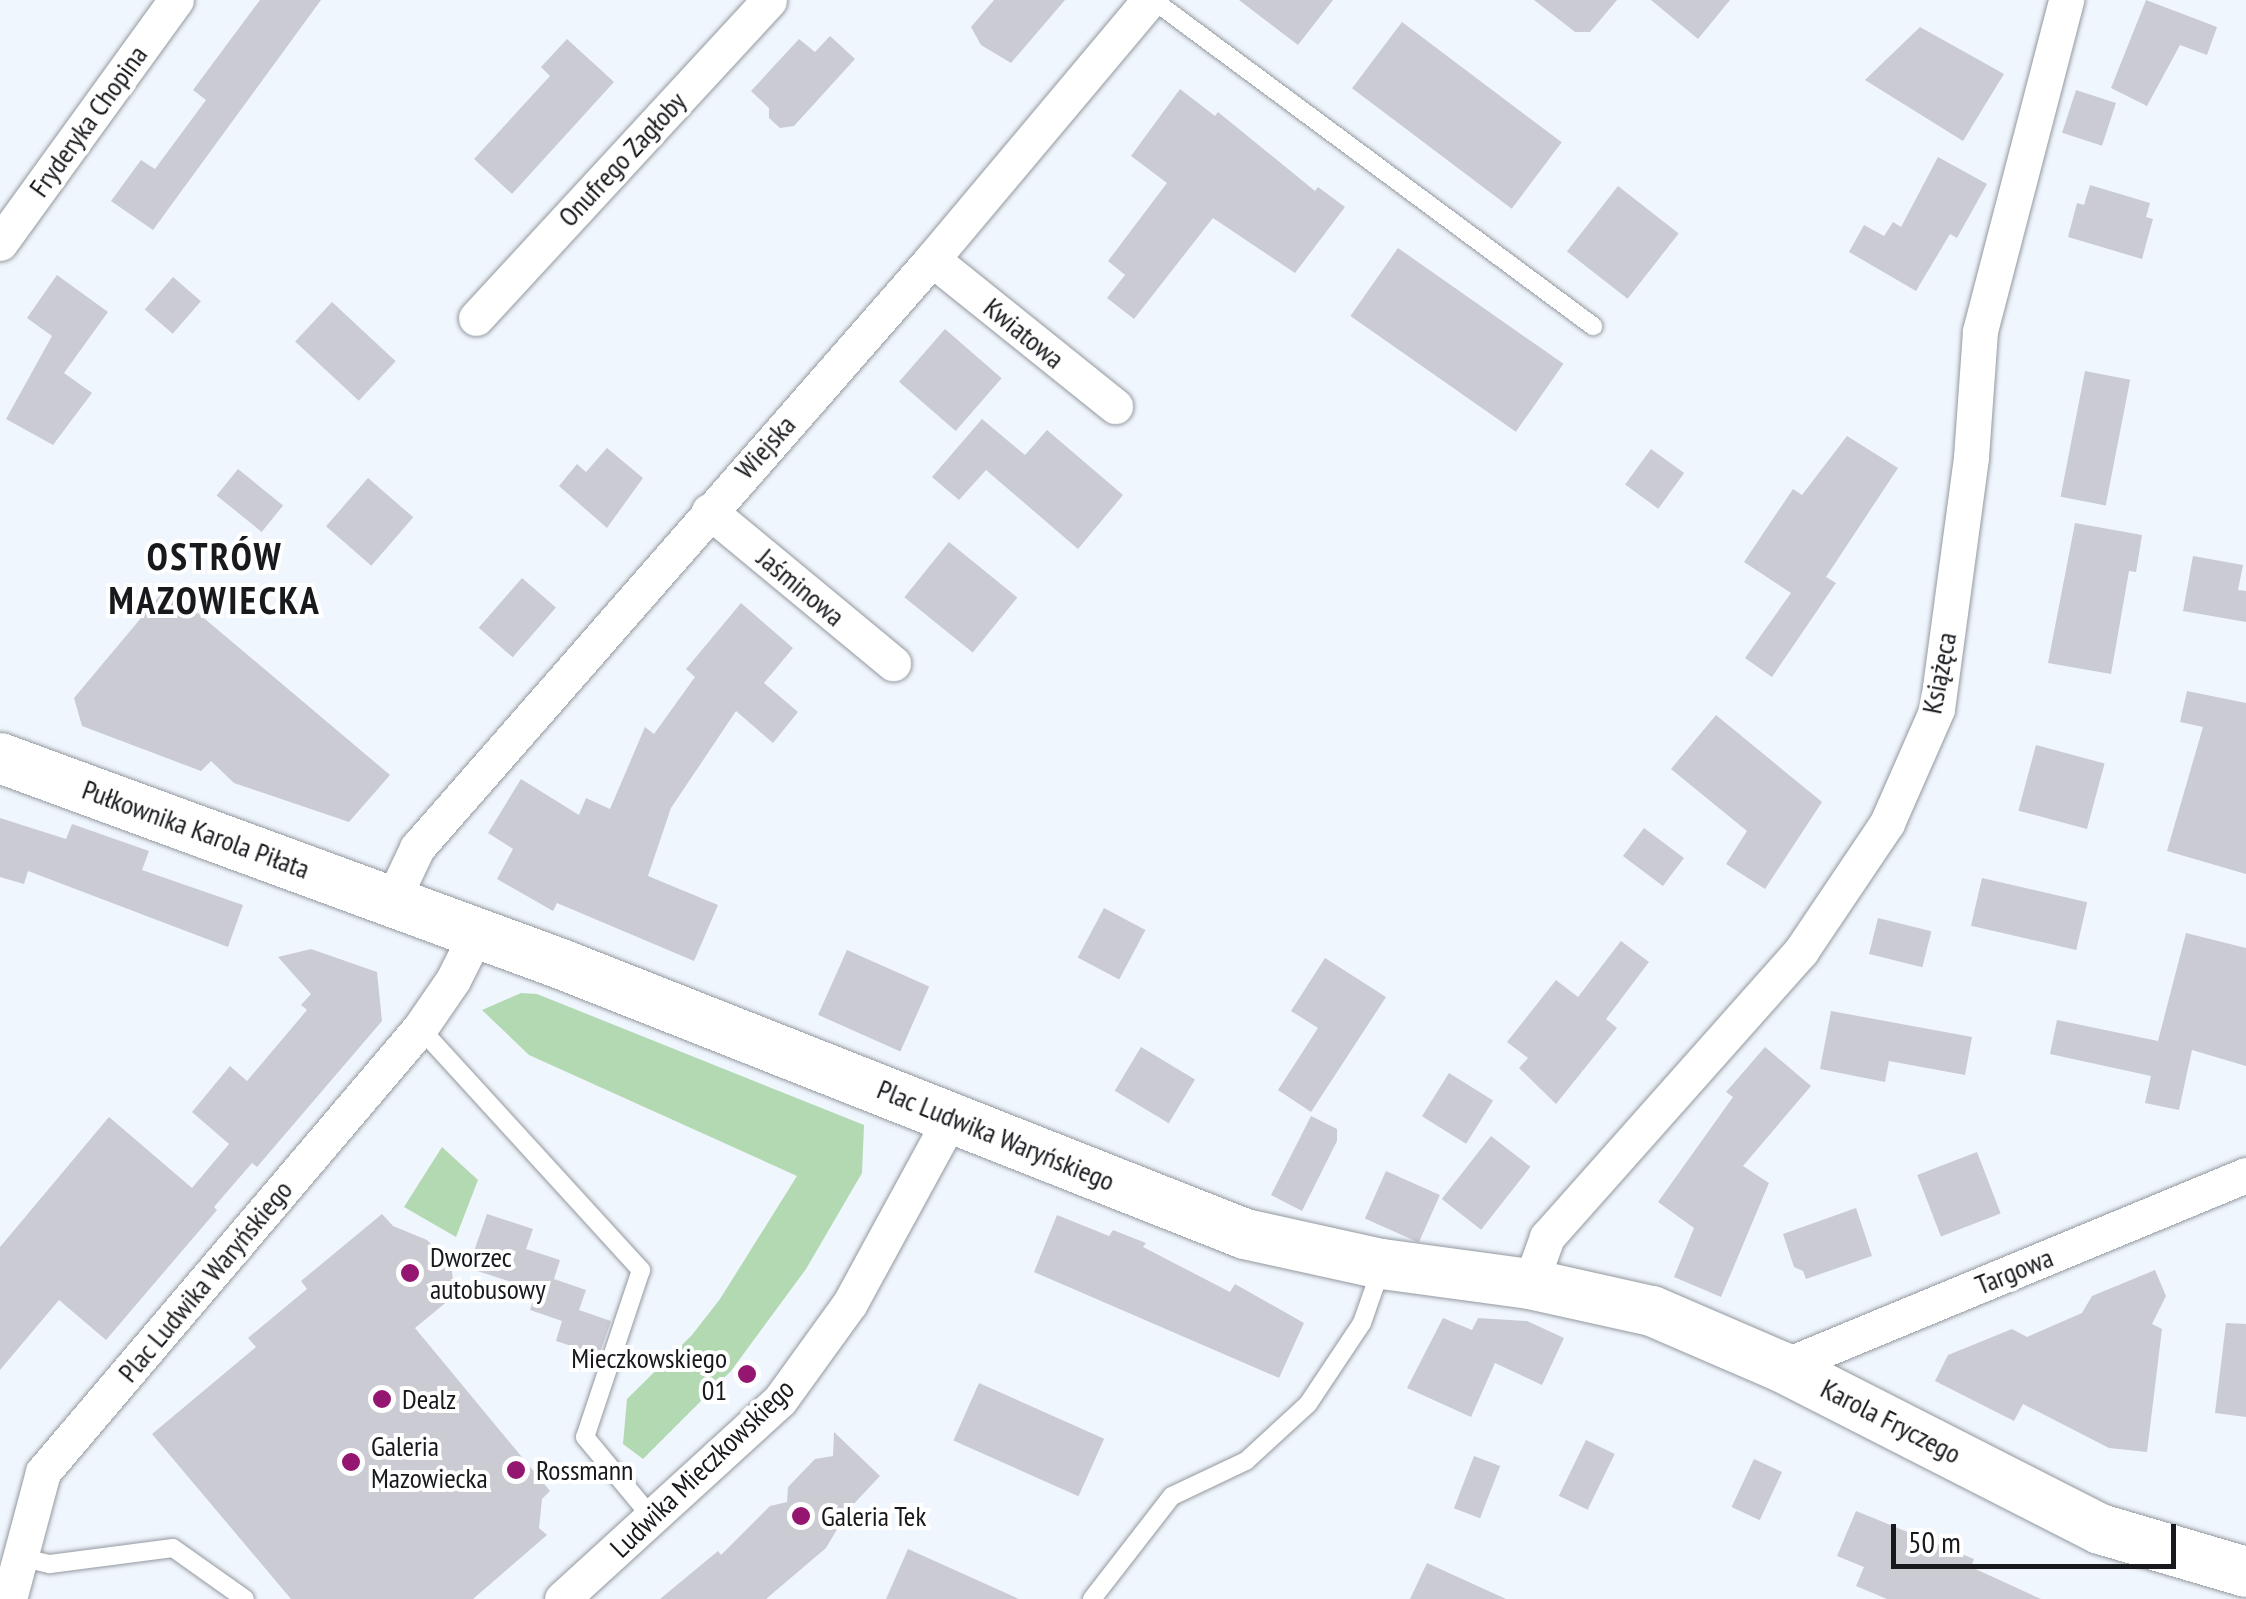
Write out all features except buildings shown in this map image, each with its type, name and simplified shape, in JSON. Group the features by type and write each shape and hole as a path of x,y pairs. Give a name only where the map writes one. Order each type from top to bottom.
{"street":[{"name":"Fryderyka Chopina","path":"0,243 176,0"},
{"name":"Onufrego Zagłoby","path":"476,318 769,0"},
{"name":"Wiejska","path":"392,901 418,848 932,259 1151,0"},
{"name":"Książęca","path":"1530,1284 1547,1237 1801,951 1887,823 1937,709 1972,457 1980,331 2066,0"},
{"name":"Kwiatowa","path":"932,259 1115,406"},
{"name":"Jaśminowa","path":"709,511 893,663"},
{"name":"Pułkownika Karola Piłata","path":"0,758 392,901"},
{"name":"Plac Ludwika Waryńskiego","path":"392,901 1244,1234 1382,1264 1530,1284"},
{"name":"Plac Ludwika Waryńskiego","path":"9,1599 43,1472 420,1028 476,934"},
{"name":"Ludwika Mieczkowskiego","path":"562,1599 653,1520 780,1400 850,1304 951,1118"},
{"name":"Targowa","path":"1782,1367 2246,1175"},
{"name":"Karola Fryczego","path":"1530,1284 1652,1311 1782,1367 2100,1528 2246,1572"}],"lane":[{"name":"Wiejska","path":"1151,0 1592,326"},
{"path":"420,1028 641,1270 584,1437 653,1520"},
{"path":"1092,1599 1172,1496 1246,1461 1308,1404 1362,1323 1382,1264"},
{"path":"19,1558 50,1564 173,1548 245,1599"}],"green space":[{"path":"521,993 537,994 864,1125 862,1173 806,1269 731,1371 643,1459 623,1444 627,1399 692,1335 720,1299 797,1176 529,1055 482,1010"},
{"path":"442,1147 478,1180 456,1237 404,1207"}],"place":[{"name":"Dworzec autobusowy","path":"410,1273"},
{"name":"Mieczkowskiego 01","path":"747,1374"},
{"name":"Dealz","path":"382,1399"},
{"name":"Galeria Mazowiecka","path":"351,1462"},
{"name":"Rossmann","path":"516,1470"},
{"name":"Galeria Tek","path":"801,1516"}],"district":[{"name":"OSTRÓW MAZOWIECKA","path":"215,578"}]}
